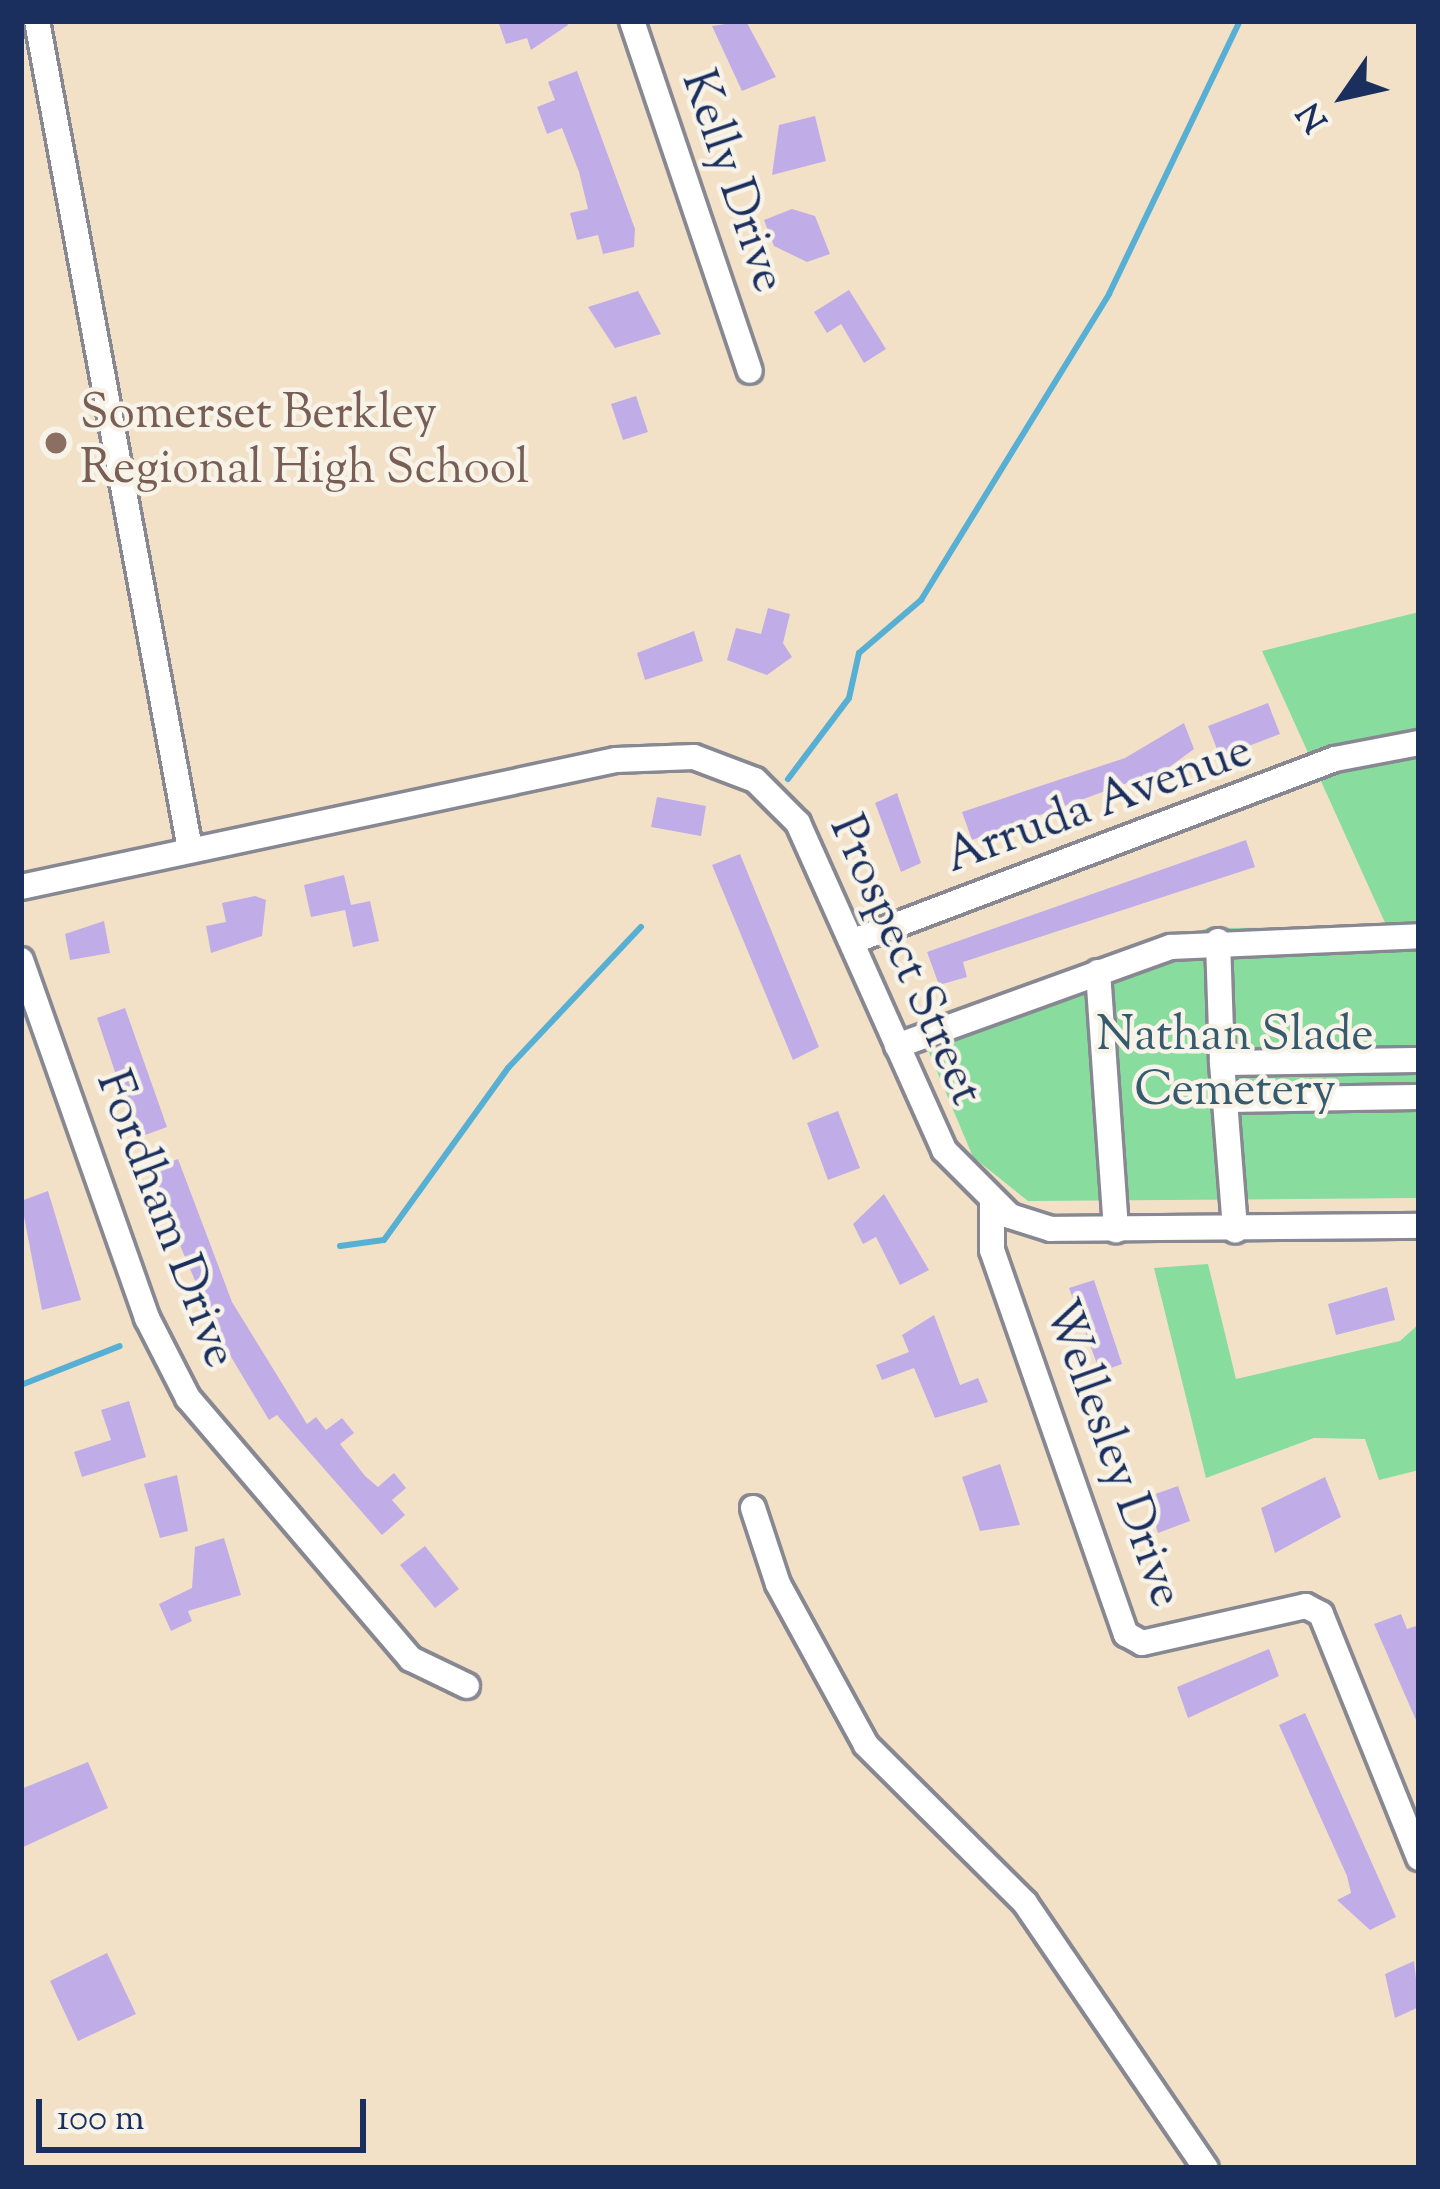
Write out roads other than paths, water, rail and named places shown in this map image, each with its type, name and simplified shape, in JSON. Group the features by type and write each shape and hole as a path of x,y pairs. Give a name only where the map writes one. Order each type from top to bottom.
{"street":[{"path":"21,27 37,21 190,849"},
{"name":"Kelly Drive","path":"632,21 750,371"},
{"name":"Arruda Avenue","path":"854,941 1377,746 1419,743"},
{"name":"Prospect Street","path":"21,887 616,760 694,758 776,797 854,941 944,1150 992,1202 1052,1229 1419,1226"},
{"path":"897,1046 1098,972 1218,941 1419,937"},
{"path":"1218,941 1235,1230"},
{"name":"Fordham Drive","path":"21,960 147,1318 188,1399 411,1659 467,1686"},
{"path":"1098,972 1116,1230"},
{"path":"1222,1063 1419,1060"},
{"path":"1224,1100 1419,1097"},
{"name":"Wellesley Drive","path":"992,1202 992,1250 1126,1634 1142,1643 1306,1606 1321,1614 1419,1858"},
{"path":"753,1508 778,1585 866,1745 1025,1904 1206,2168"}],"waterway":[{"path":"788,779 849,698 859,653 921,600 1109,294 1240,21"},
{"path":"340,1246 384,1240 508,1068 641,927"},
{"path":"21,1385 120,1346"}],"place":[{"name":"Somerset Berkley Regional High School","path":"56,443"}],"park label":[{"name":"Nathan Slade Cemetery","path":"1235,1064"}]}
